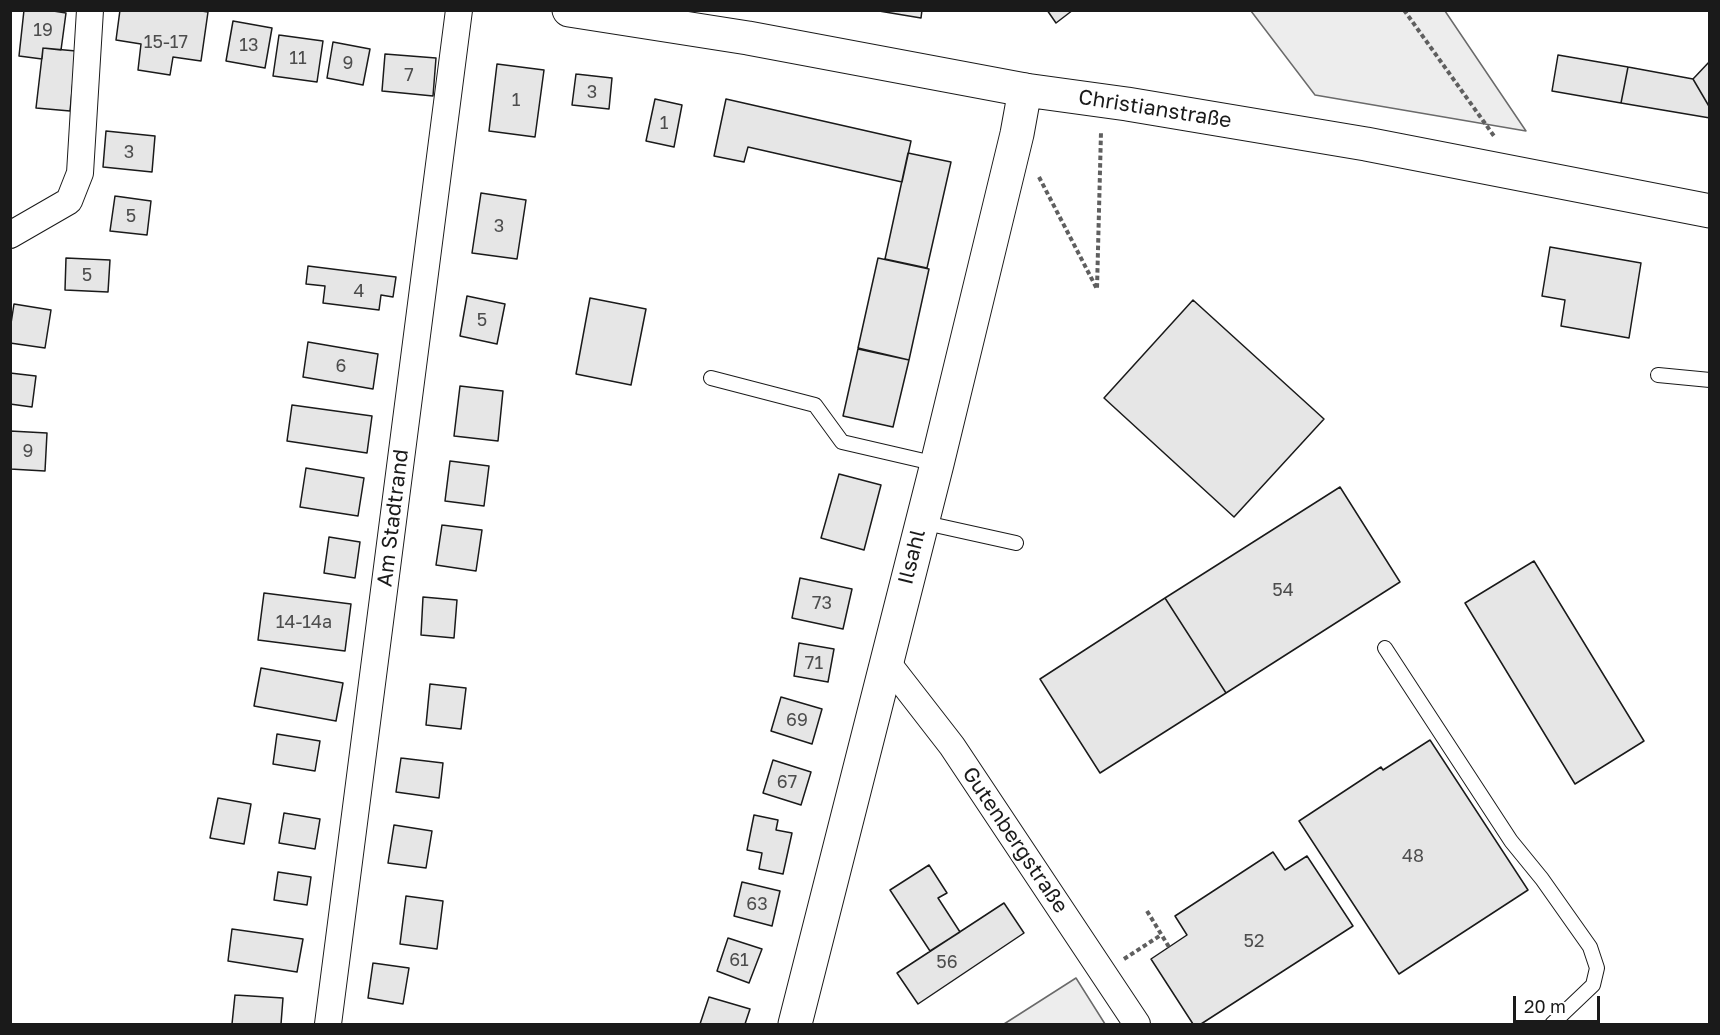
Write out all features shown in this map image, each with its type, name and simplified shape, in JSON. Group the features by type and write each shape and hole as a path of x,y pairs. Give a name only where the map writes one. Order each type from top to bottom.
{"main road":[{"name":"Christianstraße","path":"589,12 748,38 1025,90 1102,100 1289,131 1710,211"},
{"name":"Ilsahl","path":"795,1024 937,464 1017,134 1025,90"}],"street":[{"path":"10,235 69,201 80,173 90,10"},
{"name":"Am Stadtrand","path":"328,1024 459,10"},
{"name":"Gutenbergstraße","path":"886,661 952,746 1137,1024"}],"lane":[{"path":"1658,375 1710,380"},
{"path":"711,378 815,405 842,441 937,464"},
{"path":"921,522 1016,543"},
{"path":"1385,648 1511,841 1542,879 1590,947 1597,968 1593,985 1552,1024"}],"path":[{"path":"1404,10 1521,174"},
{"path":"1038,175 1097,289 1102,100"},
{"path":"1147,911 1168,947"},
{"path":"1104,972 1161,935"}],"shaded area":[{"path":"1251,11 1445,11 1526,131 1315,95"},
{"path":"1076,978 1105,1024 1004,1024"}],"building":[{"path":"24,10 66,13 61,50 43,48 42,59 19,56"},
{"path":"120,10 208,12 201,61 173,57 170,75 138,70 141,44 116,40"},
{"path":"873,10 922,10 921,18"},
{"path":"1047,10 1073,10 1056,23"},
{"path":"233,21 272,28 265,68 226,61"},
{"path":"279,35 323,41 317,82 273,76"},
{"path":"333,42 370,49 363,85 327,78"},
{"path":"43,48 76,51 70,111 36,108"},
{"path":"385,54 436,58 433,96 382,91"},
{"path":"1558,55 1628,67 1621,103 1552,91"},
{"path":"1710,61 1710,108 1693,79"},
{"path":"497,64 544,70 535,137 489,131"},
{"path":"1628,67 1693,79 1710,108 1710,118 1621,103"},
{"path":"576,74 612,78 609,109 572,105"},
{"path":"655,99 682,105 674,147 646,141"},
{"path":"726,99 911,141 902,182 748,147 744,162 714,156"},
{"path":"106,131 155,136 152,172 103,167"},
{"path":"908,153 951,162 927,268 885,259"},
{"path":"481,193 526,200 517,259 472,253"},
{"path":"115,196 151,201 147,235 110,231"},
{"path":"1550,247 1641,263 1629,338 1561,326 1565,300 1542,296"},
{"path":"66,258 110,260 108,292 65,290"},
{"path":"878,258 929,269 909,360 858,348"},
{"path":"308,266 396,277 393,297 381,295 379,310 323,303 325,286 306,284"},
{"path":"467,296 505,304 497,344 460,336"},
{"path":"590,298 646,309 631,385 576,374"},
{"path":"1193,300 1324,419 1234,517 1104,398"},
{"path":"14,304 51,310 45,348 10,343"},
{"path":"308,342 378,354 373,389 303,377"},
{"path":"858,349 909,360 893,427 843,416"},
{"path":"10,373 36,376 32,407 10,404"},
{"path":"460,386 503,391 498,441 454,436"},
{"path":"292,405 372,416 367,453 287,441"},
{"path":"10,431 47,433 45,471 10,469"},
{"path":"450,461 489,466 484,506 445,501"},
{"path":"306,468 364,478 358,516 300,507"},
{"path":"839,474 881,485 864,550 821,538"},
{"path":"1340,487 1400,582 1226,693 1165,598"},
{"path":"442,525 482,530 476,571 436,565"},
{"path":"329,537 360,542 355,578 324,573"},
{"path":"1534,561 1644,741 1575,784 1465,603"},
{"path":"800,578 852,589 843,629 792,618"},
{"path":"264,593 351,604 345,651 258,640"},
{"path":"423,597 457,600 454,638 421,635"},
{"path":"1165,598 1226,693 1100,773 1040,679"},
{"path":"799,643 834,649 828,682 794,676"},
{"path":"261,668 343,683 336,721 254,706"},
{"path":"430,684 466,688 461,729 426,725"},
{"path":"781,697 822,709 812,744 771,731"},
{"path":"277,734 320,741 315,771 273,764"},
{"path":"1430,740 1528,890 1399,974 1299,821 1381,767 1383,770"},
{"path":"401,758 443,763 439,798 396,792"},
{"path":"773,760 811,772 801,805 763,793"},
{"path":"218,798 251,804 244,844 210,838"},
{"path":"284,813 320,819 315,849 279,843"},
{"path":"754,815 778,820 776,830 792,833 783,874 759,869 762,853 747,850"},
{"path":"394,825 432,831 426,868 388,863"},
{"path":"1273,852 1285,870 1307,856 1353,926 1201,1024 1193,1024 1151,959 1187,935 1175,916"},
{"path":"929,865 947,893 938,898 960,932 930,951 890,890"},
{"path":"278,872 311,877 307,905 274,900"},
{"path":"742,882 780,891 772,926 734,916"},
{"path":"406,896 443,901 437,949 400,944"},
{"path":"1004,903 1024,933 918,1004 897,973"},
{"path":"232,929 303,939 297,972 228,961"},
{"path":"728,938 762,949 749,983 717,971"},
{"path":"373,963 409,968 403,1004 368,998"},
{"path":"235,995 283,998 281,1024 232,1024"},
{"path":"709,997 750,1009 745,1024 700,1024"}]}
